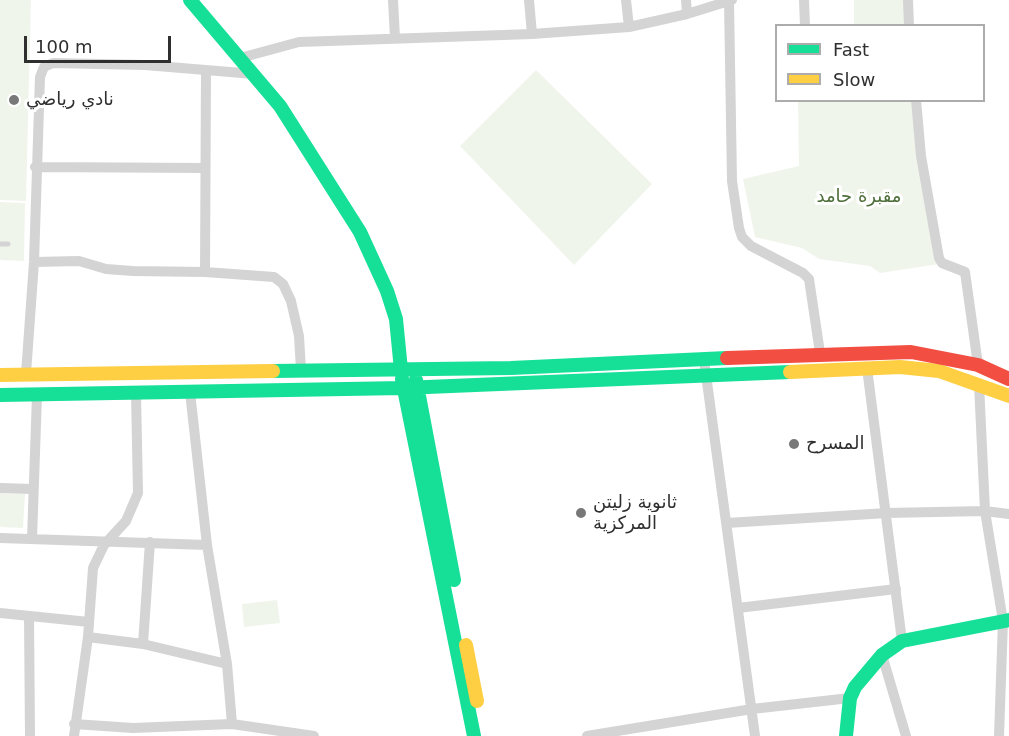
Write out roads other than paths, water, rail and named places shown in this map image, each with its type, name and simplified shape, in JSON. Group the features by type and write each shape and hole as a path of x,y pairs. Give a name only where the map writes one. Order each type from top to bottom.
{"main road":[{"path":"190,0 254,74 297,130 360,232 387,291 408,370 409,387 474,736"},
{"path":"0,375 408,370 704,360 820,353 911,352 978,365 1009,379"},
{"path":"0,395 409,387 867,368 929,369 1009,396"},
{"path":"409,387 484,736"},
{"path":"846,736 850,698 863,675 882,655 902,640 1006,620"}],"street":[{"path":"393,0 395,38"},
{"path":"529,0 532,34"},
{"path":"626,0 629,27"},
{"path":"686,0 687,14"},
{"path":"240,58 298,42 532,34 629,27 687,14 730,0 732,181 739,228 746,242 803,273 809,279 820,353"},
{"path":"804,0 806,24"},
{"path":"908,0 909,24"},
{"path":"26,374 34,262 35,167 40,77 48,64 145,65 206,72 254,74"},
{"path":"205,272 206,72"},
{"path":"916,102 921,156 939,258 942,263 965,272 978,365"},
{"path":"35,167 205,168"},
{"path":"34,262 79,261 106,269 274,277 280,281 291,301 302,370"},
{"path":"704,360 755,736"},
{"path":"867,368 902,640"},
{"path":"979,384 985,511 1006,620 1005,711 999,736"},
{"path":"190,392 207,544 226,664 232,724"},
{"path":"74,736 74,723 88,637 93,568 107,541 126,521 138,494 136,393"},
{"path":"32,539 37,394"},
{"path":"0,488 32,489"},
{"path":"727,524 887,513 985,511 1009,514"},
{"path":"0,538 207,544"},
{"path":"143,644 150,542"},
{"path":"738,608 896,589"},
{"path":"0,614 89,622"},
{"path":"29,616 30,736"},
{"path":"88,637 143,644 226,664"},
{"path":"882,655 906,736"},
{"path":"587,736 752,710 850,698"},
{"path":"74,723 193,730 232,724 314,736"}],"lane":[{"path":"0,244 8,244"}],"place":[{"name":"نادي رياضي","path":"14,100"},
{"name":"المسرح","path":"794,444"},
{"name":"ثانوية زليتن المركزية","path":"581,513"}],"park label":[{"name":"مقبرة حامد","path":"859,197"}]}
